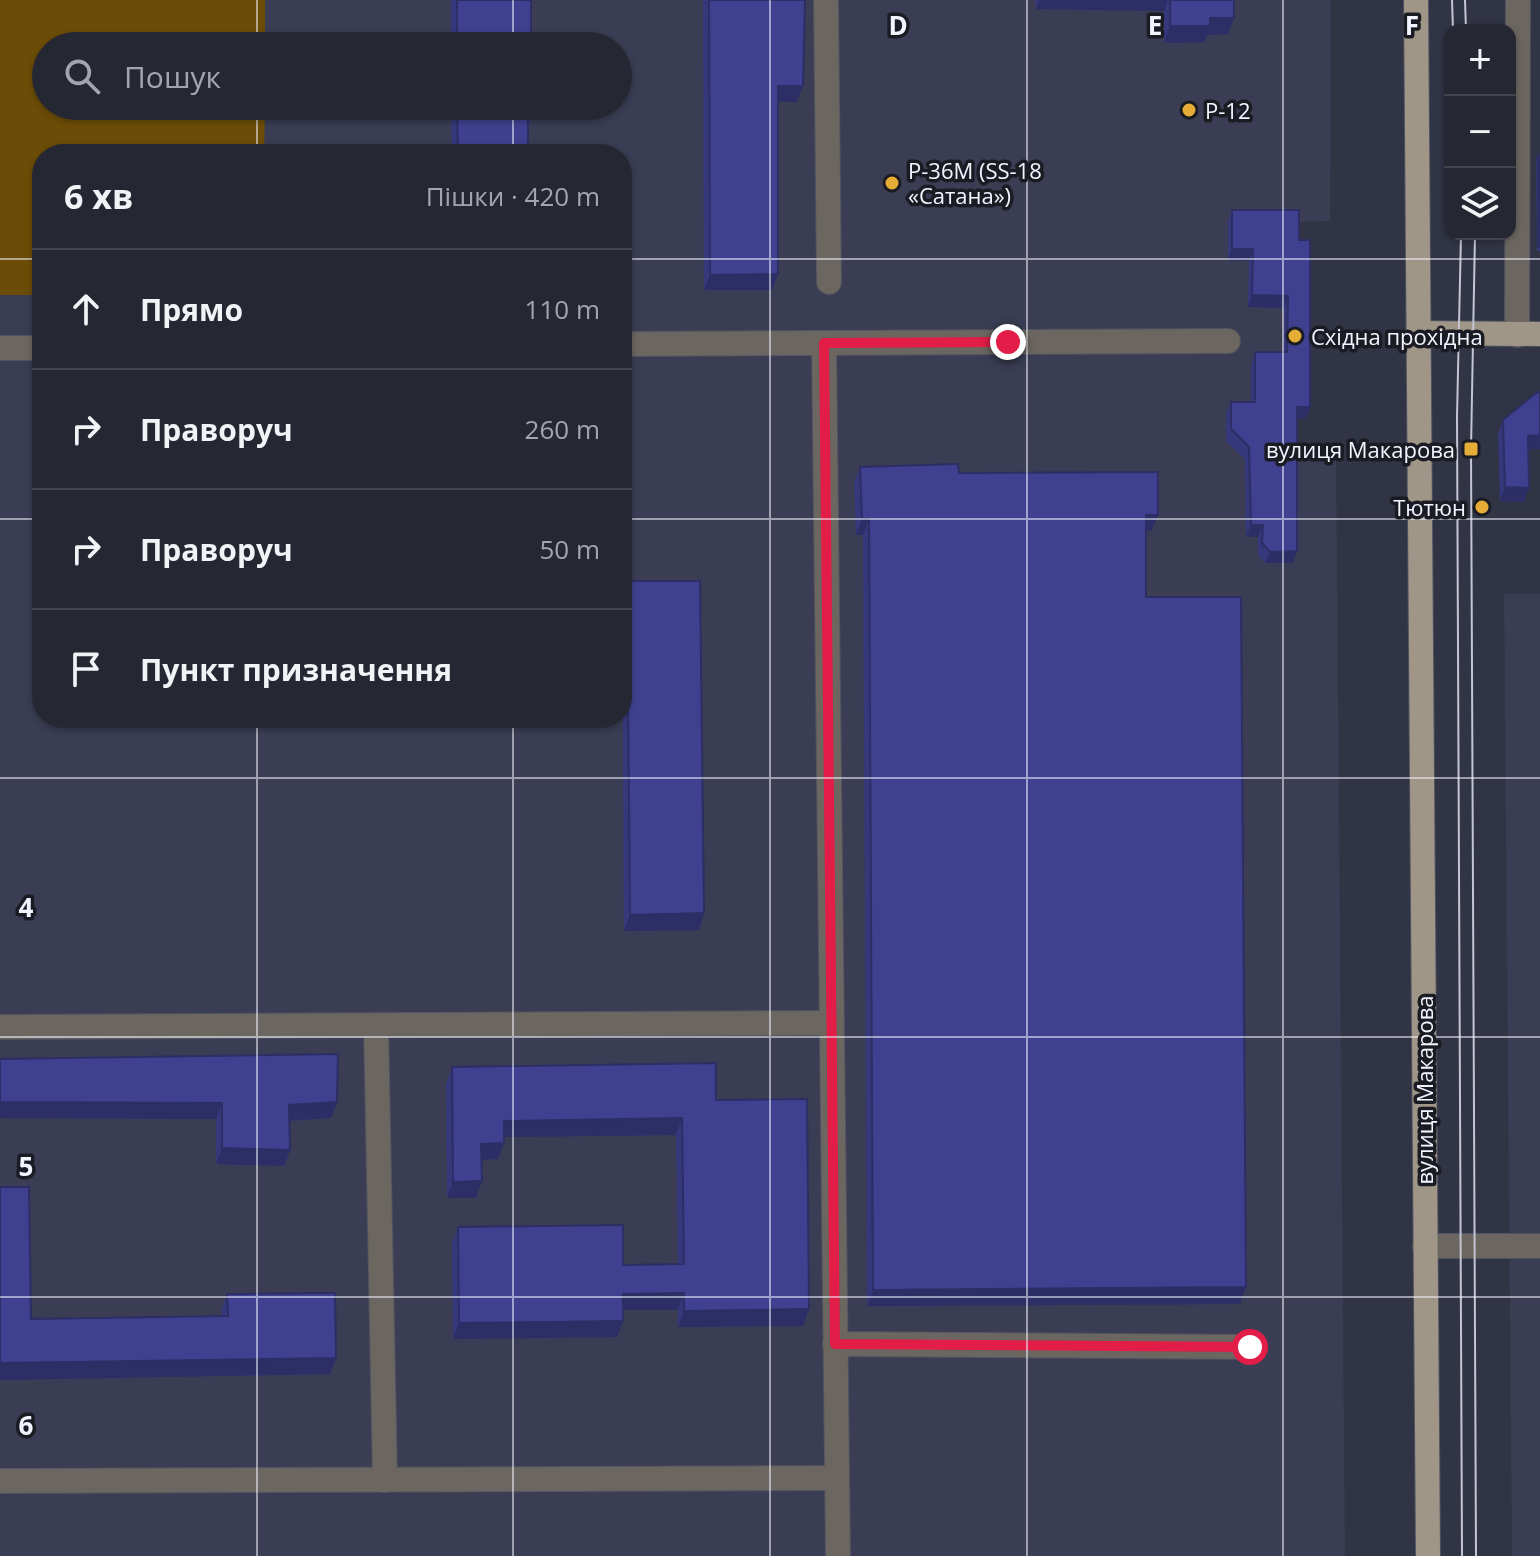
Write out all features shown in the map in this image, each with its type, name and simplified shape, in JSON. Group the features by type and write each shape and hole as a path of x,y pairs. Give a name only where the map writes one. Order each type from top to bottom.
{"main road":[{"name":"вулиця Макарова","path":"1416,0 1428,1556"},
{"path":"1419,333 1529,334"}],"lane":[{"path":"826,0 829,282"},
{"path":"1518,0 1529,85 1529,334"},
{"path":"632,344 1228,341"},
{"path":"824,343 838,1556"},
{"path":"0,348 32,348"},
{"path":"0,1027 831,1023"},
{"path":"376,1025 385,1480"},
{"path":"1425,1246 1540,1246"},
{"path":"835,1344 1250,1347"},
{"path":"0,1481 837,1478"}],"shaded area":[{"path":"0,0 1331,0 1330,221 1295,222 1306,419 1293,419 1294,446 1336,445 1345,1556 0,1556"},
{"path":"0,0 265,0 265,32 32,32 32,120 265,120 264,144 32,144 32,295 0,295"},
{"path":"1504,594 1540,594 1540,1556 1512,1556"}],"building":[{"path":"457,0 531,0 531,32 457,32"},
{"path":"709,0 805,0 803,86 778,86 778,274 710,275"},
{"path":"1170,0 1234,0 1234,18 1210,18 1210,26 1170,26"},
{"path":"457,120 528,120 528,144 458,144"},
{"path":"1540,155 1540,247 1538,247"},
{"path":"1232,210 1299,210 1299,240 1310,240 1310,407 1297,407 1297,551 1270,552 1262,543 1263,525 1251,525 1249,447 1231,429 1231,402 1255,402 1255,352 1287,352 1288,296 1252,295 1253,249 1232,249"},
{"path":"1540,392 1540,435 1528,436 1529,488 1505,487 1503,420"},
{"path":"958,464 959,473 1158,472 1158,515 1146,515 1146,597 1241,597 1246,1287 873,1290 869,519 862,519 860,467"},
{"path":"632,581 700,581 704,913 630,915 628,728 632,728"},
{"path":"338,1054 337,1102 289,1105 290,1150 222,1148 222,1103 0,1102 0,1059"},
{"path":"716,1063 716,1100 807,1099 809,1309 684,1311 684,1293 623,1294 623,1321 459,1323 458,1227 623,1225 623,1265 684,1264 682,1118 504,1121 504,1143 481,1144 482,1181 453,1182 452,1067"},
{"path":"0,1187 29,1187 31,1319 228,1316 227,1294 335,1293 336,1358 0,1363"}],"tram line":[{"path":"1452,0 1453,24"},
{"path":"1465,0 1466,24"},
{"path":"1461,240 1457,417 1462,1556"},
{"path":"1475,240 1471,449 1476,1556"}],"place":[{"name":"Р-12","path":"1189,110"},
{"name":"Р-36М (SS-18 «Сатана»)","path":"892,183"},
{"name":"Східна прохідна","path":"1295,336"},
{"name":"вулиця Макарова","path":"1471,449"},
{"name":"Тютюн","path":"1482,507"}],"route":[{"path":"1008,342 824,343 835,1344 1250,1347"}]}
